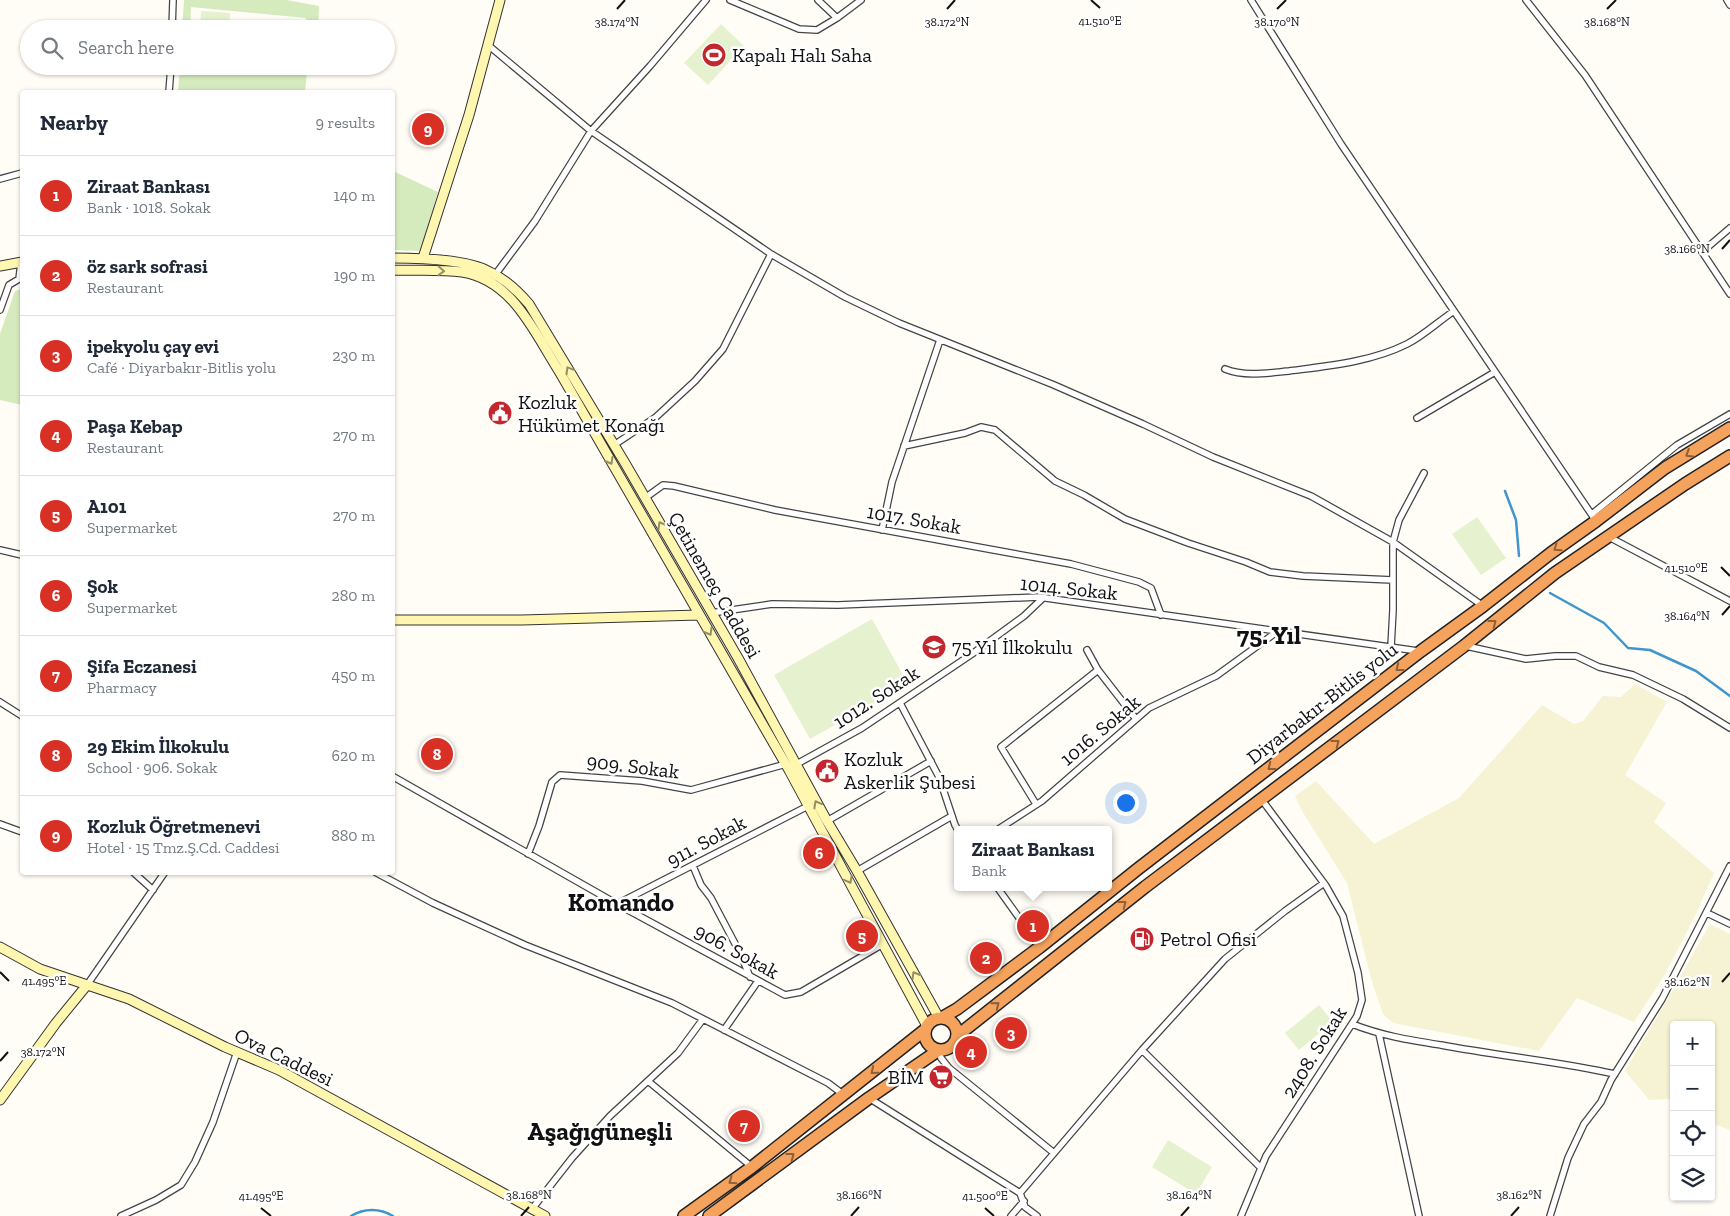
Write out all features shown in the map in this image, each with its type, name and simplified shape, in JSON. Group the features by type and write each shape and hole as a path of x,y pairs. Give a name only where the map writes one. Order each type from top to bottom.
{"highway":[{"name":"Diyarbakır-Bitlis yolu","path":"1112,890 1421,651 1483,606 1594,518 1665,468 1730,428"},
{"name":"Diyarbakır-Bitlis yolu","path":"958,1036 1108,916 1464,646 1555,573 1685,484 1730,456"},
{"name":"Diyarbakır-Bitlis yolu","path":"941,1018 957,1009 1040,947 1111,891"},
{"path":"684,1216 752,1168 844,1095 932,1020 941,1018 952,1021 958,1036 952,1046 948,1049 939,1050 869,1098 709,1216"},
{"path":"926,1027 928,1043 939,1050"}],"main road":[{"path":"423,258 469,115 500,0"},
{"name":"Çetinemeç Caddesi","path":"395,258 423,258 472,265 484,269 515,289 529,304 712,613 790,764 808,806 926,1027"},
{"path":"0,266 20,263"},
{"name":"Çetinemeç Caddesi","path":"395,270 462,272 490,283 511,297 559,371 699,615 827,821 941,1018"},
{"path":"395,620 522,620 699,615"},
{"name":"Ova Caddesi","path":"0,947 40,969 129,999 236,1052 279,1070 545,1216"},
{"path":"0,1100 56,1022 87,985"}],"street":[{"path":"172,20 173,0"},
{"path":"495,275 535,221 592,131 706,0"},
{"path":"730,0 800,29 817,30 861,0"},
{"path":"818,0 837,18"},
{"path":"1251,0 1341,144 1594,518 1677,445 1730,414"},
{"path":"1526,0 1585,75 1730,294"},
{"path":"1726,0 1730,5"},
{"path":"488,45 592,131 771,254 854,301 898,323 1062,389 1214,457 1311,496 1393,542 1483,606"},
{"path":"169,90 170,75"},
{"path":"0,179 20,174"},
{"path":"1702,252 1730,228"},
{"path":"614,446 656,417 695,381 723,349 771,254"},
{"path":"0,310 9,286 19,279 20,274"},
{"path":"1225,369 1240,373 1270,373 1333,366 1369,358 1408,344 1454,311"},
{"path":"882,530 892,482 940,340"},
{"path":"1417,418 1495,372"},
{"path":"904,446 965,433 981,427 995,430 1055,481 1084,495 1125,519 1188,543 1270,572 1303,576 1393,580"},
{"path":"1391,648 1393,542 1398,520 1424,473"},
{"name":"1017. Sokak","path":"645,498 663,485 674,486 775,510 1071,564 1140,582 1151,588 1161,615"},
{"path":"1609,537 1730,601"},
{"path":"0,550 20,555"},
{"name":"1014. Sokak","path":"712,613 772,604 838,605 1043,598 1421,651"},
{"name":"1012. Sokak","path":"790,764 862,728 972,654 1024,616 1043,598"},
{"name":"1016. Sokak","path":"1002,826 1036,804 1149,708 1216,676 1278,630"},
{"path":"1464,646 1526,659 1576,656 1599,667 1633,675 1683,699 1730,728"},
{"path":"1087,650 1098,670 1136,719"},
{"path":"1036,804 1001,747 1098,670"},
{"path":"0,702 20,715"},
{"path":"900,703 939,777 956,826"},
{"path":"827,821 931,761"},
{"name":"909. Sokak","path":"528,854 539,826 552,782 560,775 642,781 691,790 790,764"},
{"name":"906. Sokak","path":"395,778 617,904 785,995 801,992 883,944"},
{"name":"2408. Sokak","path":"1241,1216 1266,1156 1357,1016 1362,1000 1358,973 1343,916 1324,883 1262,800"},
{"name":"911. Sokak","path":"617,904 808,806"},
{"path":"857,871 952,816"},
{"path":"0,824 20,831"},
{"path":"693,866 701,885 711,898 741,955 750,976"},
{"path":"1550,1216 1568,1158 1584,1124 1601,1102 1615,1074 1662,999 1730,866"},
{"path":"136,875 153,890"},
{"path":"87,985 162,875"},
{"path":"381,875 433,903 525,946 672,1003 828,1082 844,1095"},
{"path":"1020,1193 1142,1050 1225,959 1284,911 1324,883"},
{"path":"1001,891 1040,947"},
{"path":"1707,913 1730,924"},
{"path":"724,1030 758,980"},
{"path":"532,1209 572,1158 610,1116 678,1053 703,1019"},
{"path":"1352,1024 1379,1034 1481,1052 1573,1065 1615,1074"},
{"path":"1379,1034 1419,1216"},
{"path":"939,1050 941,1058 949,1068 1054,1153"},
{"path":"1142,1050 1262,1168"},
{"path":"121,1216 156,1200 180,1185 195,1162 213,1122 236,1052"},
{"path":"648,1081 752,1168"},
{"path":"869,1098 1020,1193 1025,1207 1037,1216"},
{"path":"1011,1216 1024,1201"}],"shaded area":[{"path":"1635,684 1667,702 1625,775 1666,803 1654,822 1714,873 1694,918 1663,978 1634,1022 1577,998 1539,1051 1393,1023 1383,1014 1372,982 1347,883 1302,811 1295,796 1316,781 1374,844 1459,798 1542,705 1574,724 1583,721 1603,696 1621,697"},
{"path":"1710,924 1730,934 1730,1130 1715,1124 1715,1021 1670,1021 1670,1100 1649,1100 1625,1071"}],"green space":[{"path":"184,0 287,0 319,6 318,20 191,7 190,20 183,20"},
{"path":"201,11 230,13 230,20 200,20"},
{"name":"Kapalı Halı Saha","path":"721,24 744,46 708,85 684,63"},
{"path":"179,75 307,75 305,90 178,90"},
{"path":"395,172 438,192 421,251 395,250"},
{"path":"20,290 20,405 0,400 0,334 15,291"},
{"path":"1477,517 1506,558 1481,575 1452,534"},
{"path":"872,619 908,684 810,739 774,675"},
{"path":"1319,1005 1333,1022 1299,1050 1285,1033"},
{"path":"1168,1140 1212,1167 1196,1194 1152,1167"}],"waterway":[{"path":"1505,491 1516,520 1519,556"},
{"path":"1550,593 1604,623 1628,648 1650,650 1696,671 1730,696"},
{"path":"351,1216 367,1210 377,1210 393,1216"}],"place":[{"name":"Kapalı Halı Saha","path":"714,55"},
{"name":"Kozluk Öğretmenevi","path":"428,129"},
{"name":"Kozluk Hükümet Konağı","path":"500,413"},
{"name":"75 Yıl İlkokulu","path":"934,647"},
{"name":"29 Ekim İlkokulu","path":"437,754"},
{"name":"Kozluk Askerlik Şubesi","path":"827,771"},
{"name":"Şok","path":"819,853"},
{"name":"Ziraat Bankası","path":"1033,926"},
{"name":"A101","path":"862,936"},
{"name":"Petrol Ofisi","path":"1142,939"},
{"name":"öz sark sofrasi","path":"986,958"},
{"name":"ipekyolu çay evi","path":"1011,1033"},
{"name":"Paşa Kebap","path":"971,1052"},
{"name":"BİM","path":"941,1077"},
{"name":"Şifa Eczanesi","path":"744,1126"}],"district":[{"name":"75. Yıl","path":"1269,635"},
{"name":"Komando","path":"621,902"},
{"name":"Aşağıgüneşli","path":"600,1131"}]}
